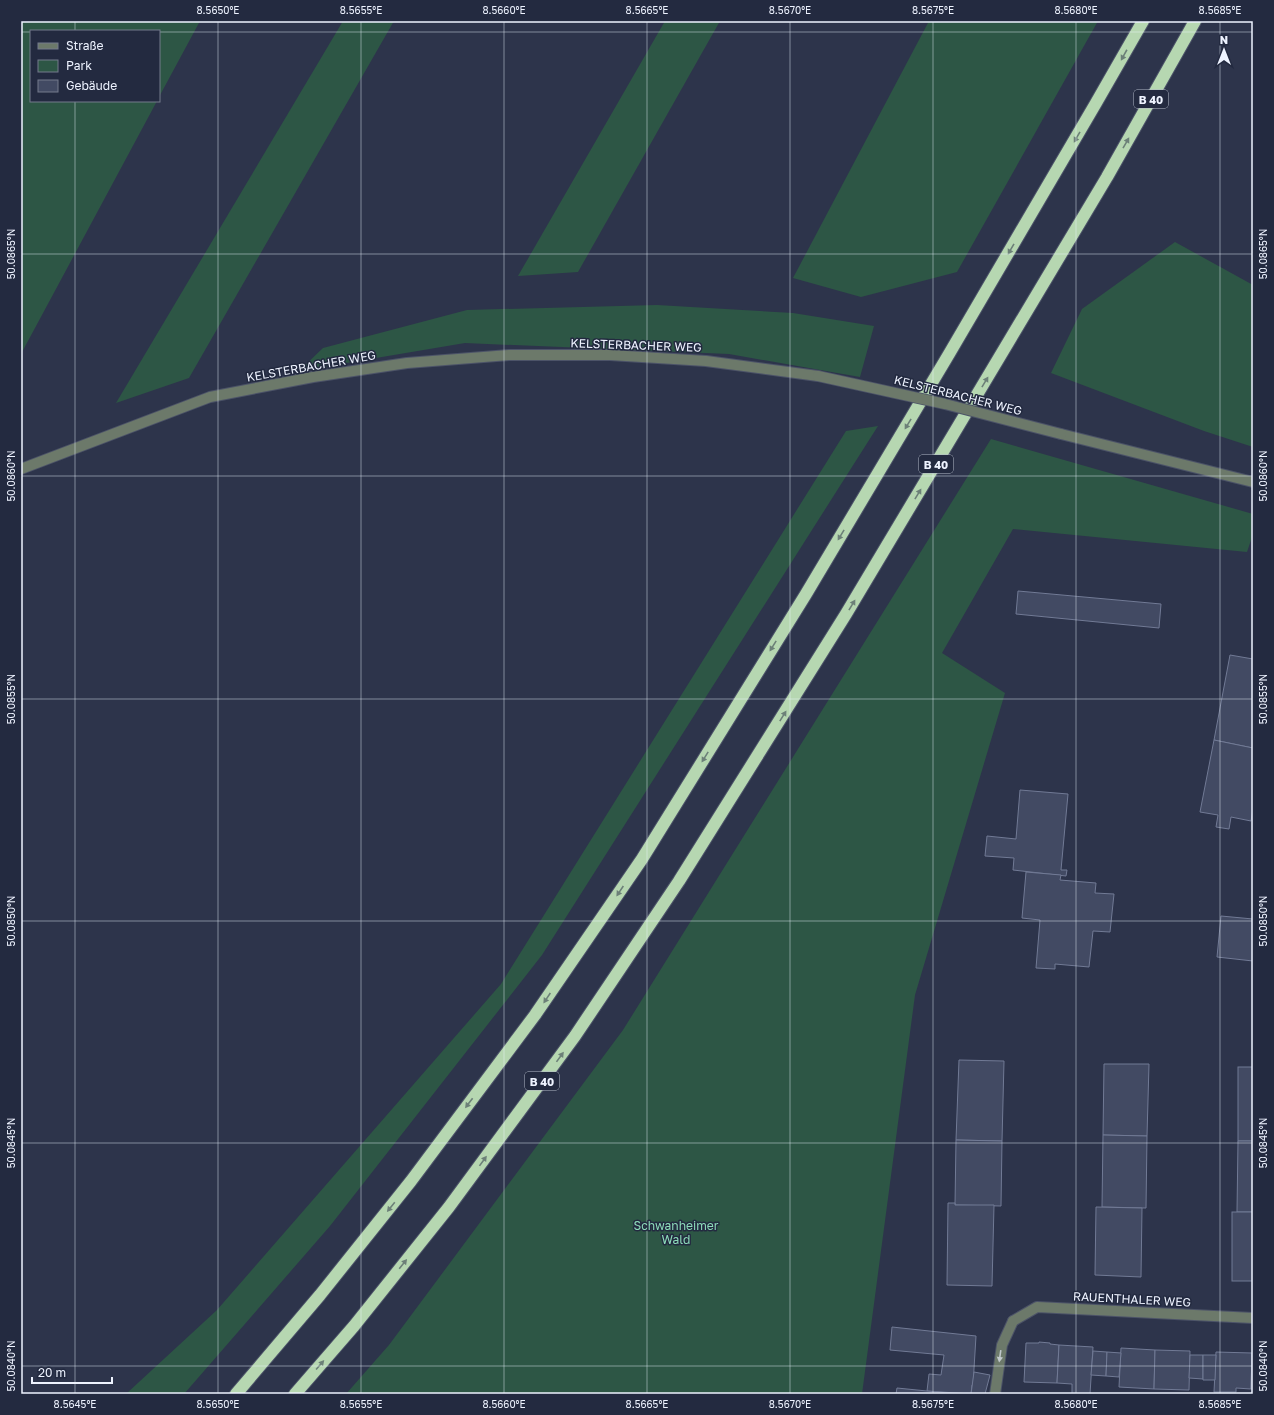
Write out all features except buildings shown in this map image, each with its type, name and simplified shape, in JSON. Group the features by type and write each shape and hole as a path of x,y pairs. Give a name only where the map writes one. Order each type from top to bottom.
{"highway":[{"path":"236,1394 320,1295 411,1181 535,1015 642,859 806,594 950,354 1143,21"},
{"name":"B 40","path":"295,1394 354,1326 449,1207 575,1036 678,881 846,614 1103,184 1196,21"}],"street":[{"name":"KELSTERBACHER WEG","path":"21,469 210,397 313,377 407,363 509,354 610,355 706,361 818,376 945,404 1253,482"},
{"name":"RAUENTHALER WEG","path":"995,1394 1002,1345 1013,1321 1037,1307 1253,1318"}],"green space":[{"path":"21,21 200,21 160,95 160,30 30,30 30,102 156,102 21,354"},
{"path":"343,21 394,21 189,378 116,403"},
{"path":"665,21 720,21 578,272 518,276"},
{"path":"929,21 1098,21 957,272 861,297 793,278"},
{"path":"1175,242 1253,285 1253,447 1204,431 1051,373 1082,309"},
{"path":"657,305 793,313 874,326 860,377 729,354 465,343 299,371 323,348 467,310"},
{"path":"878,426 542,955 330,1226 184,1394 126,1394 217,1310 501,984 846,431"},
{"name":"Schwanheimer Wald","path":"991,439 1253,514 1253,534 1247,552 1013,529 942,653 1005,693 915,995 862,1394 346,1394 389,1345 623,1030"}]}
